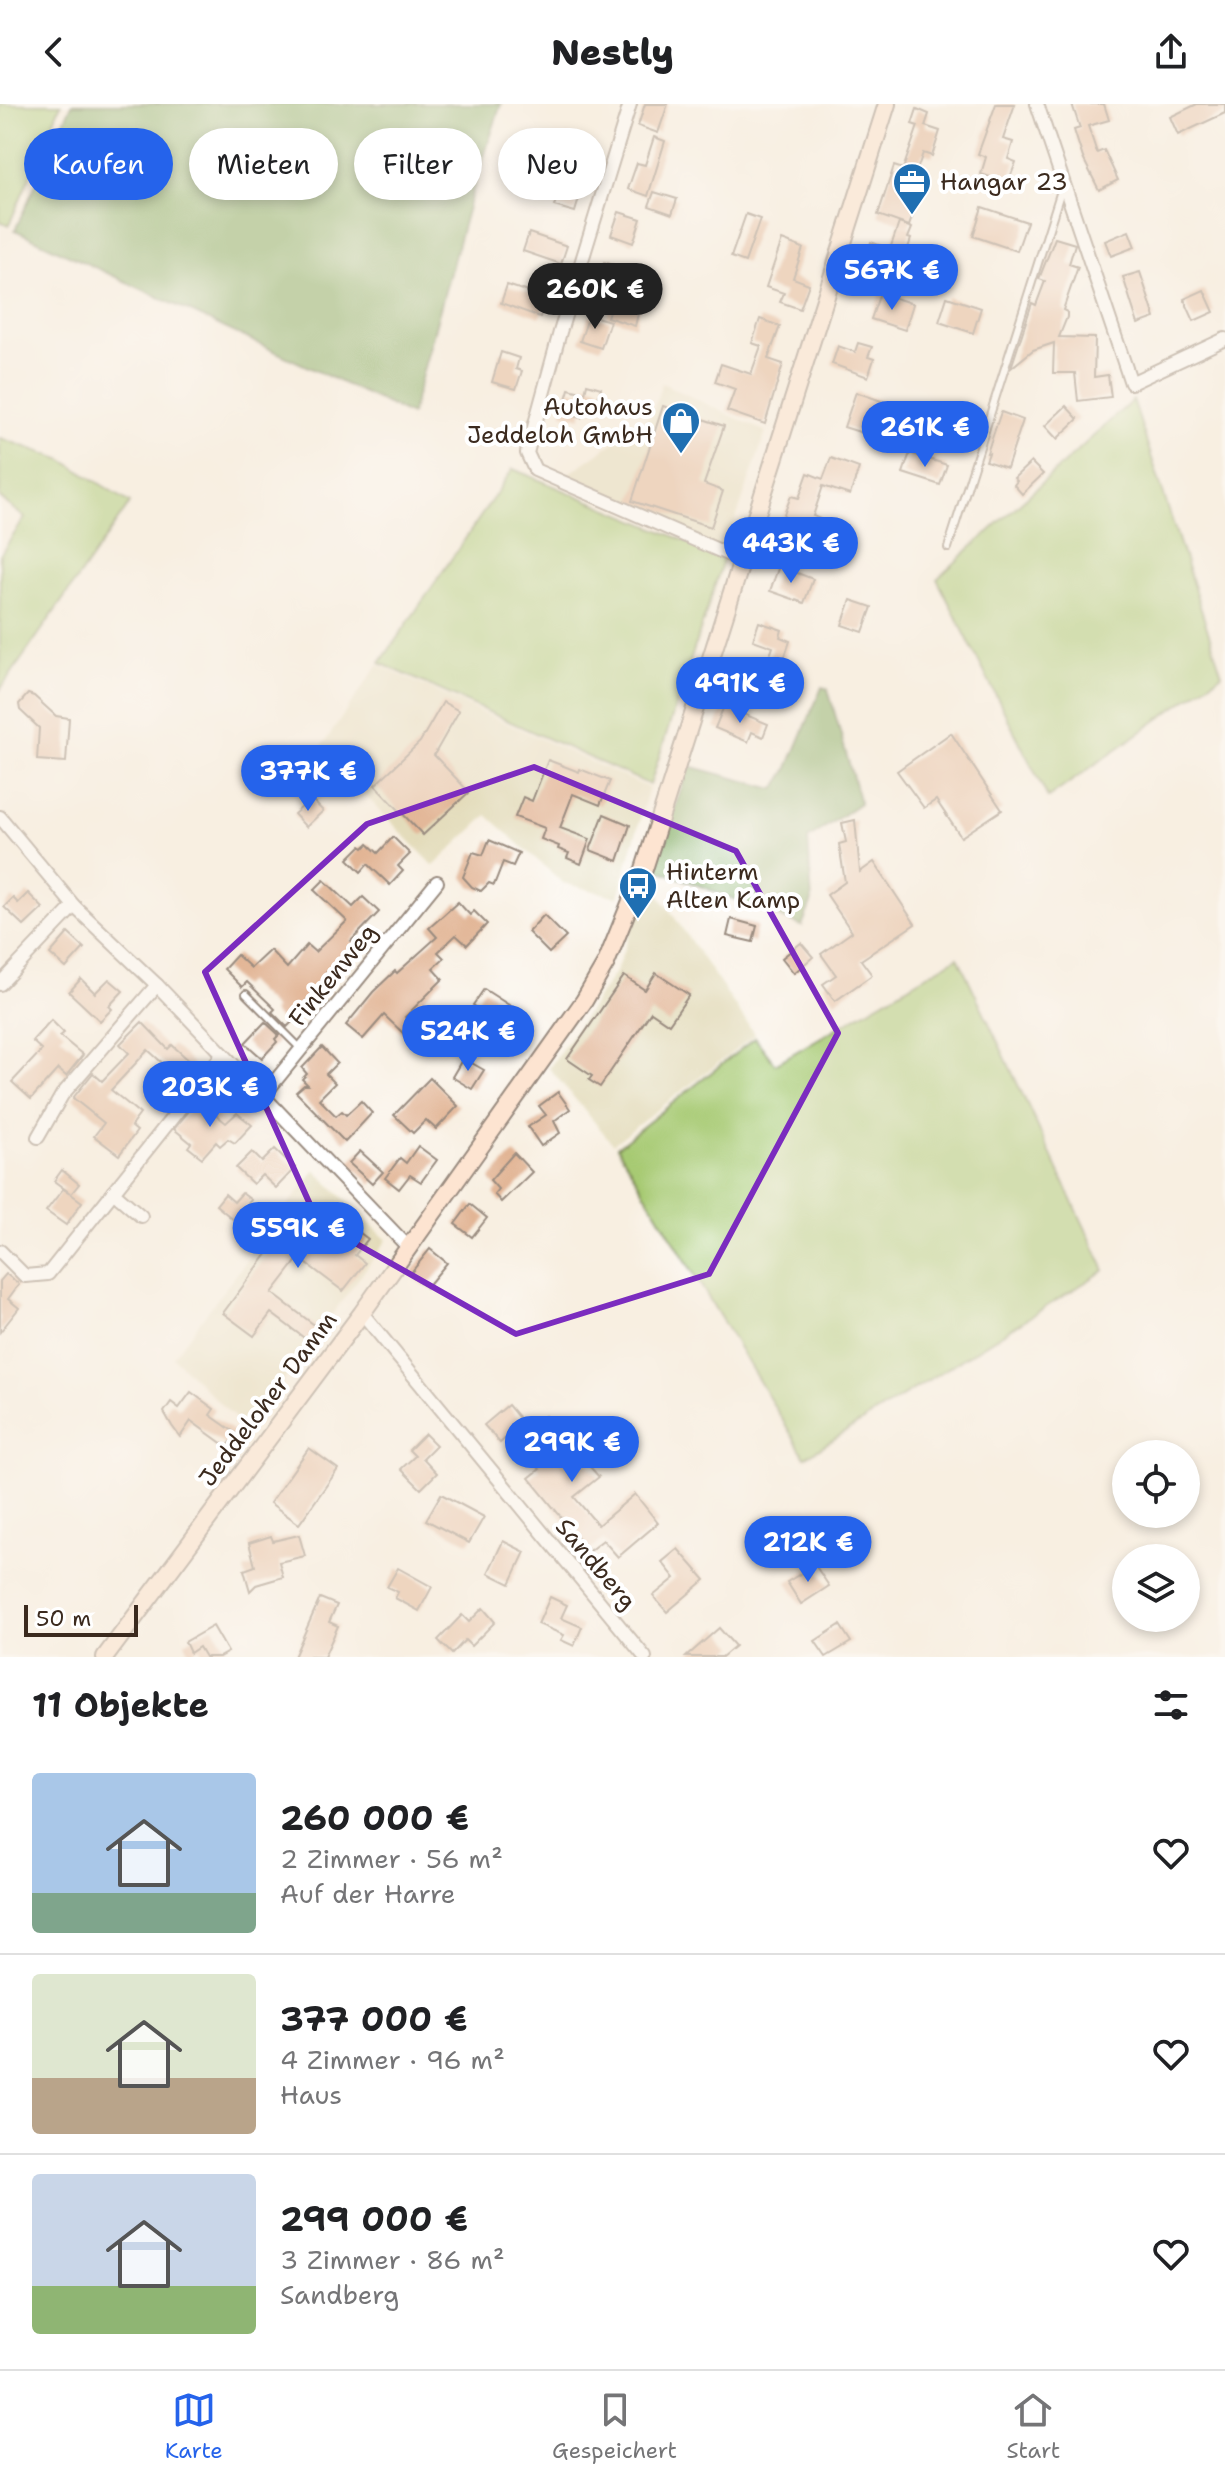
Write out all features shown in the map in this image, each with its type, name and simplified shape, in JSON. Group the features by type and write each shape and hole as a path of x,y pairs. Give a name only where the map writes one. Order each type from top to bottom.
{"main road":[{"name":"Jeddeloher Damm","path":"105,1657 362,1313 584,1001 606,963 644,869 887,104"}],"street":[{"path":"630,104 560,332 527,453 535,470 743,561"},
{"path":"1037,104 1131,383 1225,339"},
{"path":"0,817 74,906 157,985 408,1247"},
{"name":"Finkenweg","path":"263,1096 437,882"},
{"path":"0,984 74,906"},
{"path":"38,1137 62,1095 157,985"},
{"path":"0,1251 25,1276 48,1274 223,1054"},
{"path":"113,1192 141,1216"},
{"name":"Sandberg","path":"362,1313 645,1657"}],"lane":[{"path":"948,548 1064,181"},
{"path":"246,994 301,1049"}],"highlighted area":[{"path":"534,767 736,851 838,1033 709,1274 516,1334 318,1222 205,972 367,824"}],"shaded area":[{"path":"662,383 766,432 725,551 560,480 651,416"},
{"path":"378,665 649,788 618,897 563,883 487,815 434,866 320,749"},
{"path":"649,880 755,1035 613,1144 549,1068 616,971"},
{"path":"315,1170 387,1240 247,1430 173,1357"}],"green space":[{"path":"0,104 61,104 51,128 24,128 24,190 9,225 0,221"},
{"path":"72,104 501,104 482,163 482,128 354,128 354,200 470,200 411,415 15,230 29,200 173,200 173,128 61,128"},
{"path":"1133,400 1222,674 1048,798 937,579"},
{"path":"0,438 63,460 130,503 0,690 0,555 25,518 0,498"},
{"path":"513,469 724,557 650,785 380,663"},
{"path":"822,687 828,689 860,803 808,839 812,901 802,926 654,868 689,766 775,789 787,770"},
{"path":"958,957 1105,1270 805,1457 617,1147 755,1038 775,1064"}],"building":[{"path":"645,104 668,104 658,133 638,126"},
{"path":"996,104 1015,104 1003,139 1013,142 1008,159 1016,162 1008,183 981,174 986,157 978,154"},
{"path":"1072,104 1104,104 1109,120 1088,126 1097,153 1104,150 1118,180 1099,190 1083,158 1074,130 1080,128"},
{"path":"1197,104 1225,104 1225,113 1178,135 1170,117"},
{"path":"917,109 929,114 925,126 940,131 932,156 923,153 911,187 921,191 909,226 878,215 894,166 903,169 918,126 912,124"},
{"path":"654,137 665,141 648,196 628,189 637,163 645,165"},
{"path":"654,192 677,199 672,214 649,206"},
{"path":"556,200 579,200 575,212 554,206"},
{"path":"982,207 1027,222 1017,251 973,236"},
{"path":"619,212 641,219 633,243 611,235"},
{"path":"746,214 760,219 745,262 731,257"},
{"path":"899,223 912,228 900,272 865,260 871,242 890,249"},
{"path":"1129,231 1135,247 1111,256 1105,241"},
{"path":"529,233 567,246 561,264 523,251"},
{"path":"1055,238 1075,244 1069,264 1078,267 1063,310 1067,312 1067,317 1059,337 1095,338 1094,377 1108,375 1111,397 1078,401 1075,373 1053,373 1054,343 1033,350 1011,368 1032,303 1036,305 1045,281 1039,279"},
{"path":"782,240 803,248 793,278 809,284 800,309 780,302 784,293 766,287"},
{"path":"604,262 624,268 617,289 642,298 635,326 607,317 615,293 596,287"},
{"path":"1140,272 1155,318 1138,324 1123,277"},
{"path":"507,285 547,298 540,317 501,303"},
{"path":"1204,290 1214,312 1194,321 1184,299"},
{"path":"880,293 913,304 905,330 871,319"},
{"path":"947,297 981,308 973,333 939,322"},
{"path":"589,315 610,321 601,348 580,341"},
{"path":"760,319 780,326 768,359 783,364 765,424 727,411 735,389 715,382 721,364 751,374 761,346 752,343"},
{"path":"858,343 872,347 868,357 874,359 868,377 832,364 838,346 855,352"},
{"path":"501,352 519,358 516,369 522,371 516,389 492,382"},
{"path":"587,384 601,388 595,409 584,406 581,418 562,413 569,389 585,393"},
{"path":"856,392 890,404 885,419 881,418 875,437 844,427"},
{"name":"Autohaus Jeddeloh GmbH","path":"663,406 724,426 704,484 723,491 711,527 632,501"},
{"path":"1066,406 1078,419 1057,439 1045,426"},
{"path":"1001,412 1023,420 1007,468 986,461"},
{"path":"910,453 947,465 940,485 903,473"},
{"path":"831,458 859,468 850,495 823,486 813,516 820,519 813,535 802,530 799,537 778,530 791,496 799,498 808,473 823,479"},
{"path":"1031,462 1043,474 1022,494 1014,485 1017,481 1014,478"},
{"path":"779,566 813,579 804,603 770,591"},
{"path":"851,600 872,607 863,632 842,625"},
{"path":"759,622 782,630 780,637 790,641 781,668 767,663 773,647 753,640"},
{"path":"28,694 56,716 69,718 66,762 37,760 39,728 20,710 19,704"},
{"path":"443,702 459,711 434,755 469,792 423,835 375,785 420,742"},
{"path":"724,706 768,724 763,737 752,732 748,742 715,728"},
{"path":"951,733 1002,810 961,837 936,800 924,808 897,771"},
{"path":"548,760 610,781 600,805 573,794 560,828 590,839 581,864 567,858 569,853 558,849 559,846 541,839 545,828 515,817 523,797 532,801"},
{"path":"311,799 323,811 306,827 294,814"},
{"path":"604,814 630,825 618,861 590,850"},
{"path":"855,820 860,872 874,862 915,924 861,960 872,975 835,1001 823,984 836,975 821,954 852,932 827,895 845,882 839,844 846,842 842,823"},
{"path":"393,837 410,854 398,866 403,871 390,885 368,864 361,872 348,859 361,846 364,848 368,844 378,853"},
{"path":"489,840 519,853 513,866 503,862 494,885 489,883 481,891 463,877 473,852 483,855"},
{"path":"324,880 353,907 363,897 379,912 351,941 355,944 325,974 328,976 300,1008 303,1011 287,1027 272,1012 275,1009 247,982 242,987 224,969 237,955 251,968 270,950 287,968 307,945 315,952 347,921 314,890"},
{"path":"28,893 43,908 24,926 4,907 13,898 18,903"},
{"path":"458,902 470,915 474,911 487,924 467,945 456,935 438,952 444,958 433,968 443,979 405,1017 412,1025 404,1034 384,1015 363,1039 346,1025 373,992 437,937 429,928"},
{"path":"544,915 566,937 549,953 528,932"},
{"path":"731,919 757,926 753,942 727,936"},
{"path":"68,933 84,948 66,968 50,954"},
{"path":"801,943 813,957 794,973 782,958"},
{"path":"656,973 689,995 669,1024 651,1012 600,1087 589,1080 592,1076 567,1059 624,976 645,990"},
{"path":"81,979 95,993 109,979 123,991 100,1021 69,992"},
{"path":"484,989 512,1007 501,1023 517,1034 505,1053 471,1031 484,1013 473,1005"},
{"path":"51,1020 64,1033 60,1036 83,1055 66,1076 58,1069 31,1099 12,1082 42,1050 32,1041"},
{"path":"142,1022 168,1049 172,1045 193,1064 179,1078 148,1050 111,1090 140,1114 131,1126 137,1131 119,1155 94,1136 104,1123 73,1098 93,1073 102,1081 129,1053 120,1044"},
{"path":"265,1022 279,1035 275,1039 277,1042 262,1058 245,1043"},
{"path":"322,1047 337,1063 326,1074 335,1083 319,1099 336,1116 342,1111 346,1115 361,1101 372,1113 345,1142 296,1092 308,1085 302,1079 307,1074 302,1068"},
{"path":"463,1058 484,1070 472,1089 452,1077"},
{"path":"430,1078 458,1106 436,1129 426,1120 413,1133 394,1115"},
{"path":"558,1092 570,1109 554,1121 560,1133 541,1146 528,1127 546,1115 539,1106"},
{"path":"198,1100 226,1123 237,1113 252,1125 235,1143 228,1139 220,1146 216,1142 202,1158 188,1147 191,1143 174,1129"},
{"path":"418,1146 437,1160 421,1182 410,1175 399,1189 385,1178 400,1158 406,1163"},
{"path":"275,1149 295,1168 276,1188 262,1175 253,1184 236,1168 252,1152 262,1162"},
{"path":"360,1151 383,1172 372,1184 349,1163"},
{"path":"514,1153 532,1172 501,1202 494,1194 498,1189 490,1180"},
{"path":"62,1170 79,1184 71,1194 82,1202 66,1225 46,1211 63,1189 70,1193 54,1181"},
{"path":"242,1193 251,1200 234,1220 216,1205 225,1194 234,1202"},
{"path":"311,1204 332,1220 336,1215 368,1239 355,1255 365,1263 343,1291 299,1258 272,1293 317,1327 307,1340 271,1313 254,1336 223,1313 279,1238 283,1241"},
{"path":"470,1204 487,1218 472,1237 455,1224"},
{"path":"430,1249 447,1263 426,1288 410,1274"},
{"path":"6,1274 19,1284 8,1299 19,1308 0,1332 0,1281"},
{"path":"191,1392 214,1409 210,1415 237,1434 227,1447 191,1421 180,1437 172,1426 164,1412 171,1402 179,1408"},
{"path":"508,1405 529,1430 545,1416 599,1477 574,1497 598,1525 635,1494 658,1523 618,1557 603,1540 589,1551 529,1478 540,1469 511,1433 500,1443 484,1425"},
{"path":"425,1434 436,1445 423,1458 437,1473 421,1489 401,1469 415,1456 409,1450"},
{"path":"309,1448 338,1469 299,1524 270,1503"},
{"path":"441,1494 484,1517 469,1543 426,1520"},
{"path":"299,1535 305,1556 279,1562 283,1577 256,1585 250,1591 244,1570 255,1566 249,1543 271,1536 273,1541"},
{"path":"503,1541 525,1552 510,1584 488,1573"},
{"path":"678,1549 705,1580 667,1612 653,1596 675,1578 662,1562"},
{"path":"815,1565 829,1586 801,1604 787,1582"},
{"path":"398,1568 432,1587 419,1611 395,1598 398,1592 387,1587"},
{"path":"550,1597 567,1605 561,1618 582,1627 574,1646 561,1640 564,1635 538,1624"},
{"path":"320,1598 337,1605 329,1622 338,1626 324,1657 294,1657"},
{"path":"483,1608 495,1622 471,1646 465,1640 452,1654 438,1640 462,1615 469,1622"},
{"path":"840,1625 851,1642 826,1657 815,1641"},
{"path":"213,1626 228,1652 219,1657 205,1657 199,1647 190,1653 185,1642"},
{"path":"719,1628 735,1646 722,1657 686,1657"}],"place":[{"name":"Hangar 23","path":"912,216"},
{"name":"Autohaus Jeddeloh GmbH","path":"681,455"},
{"name":"Hinterm Alten Kamp","path":"638,920"}]}
